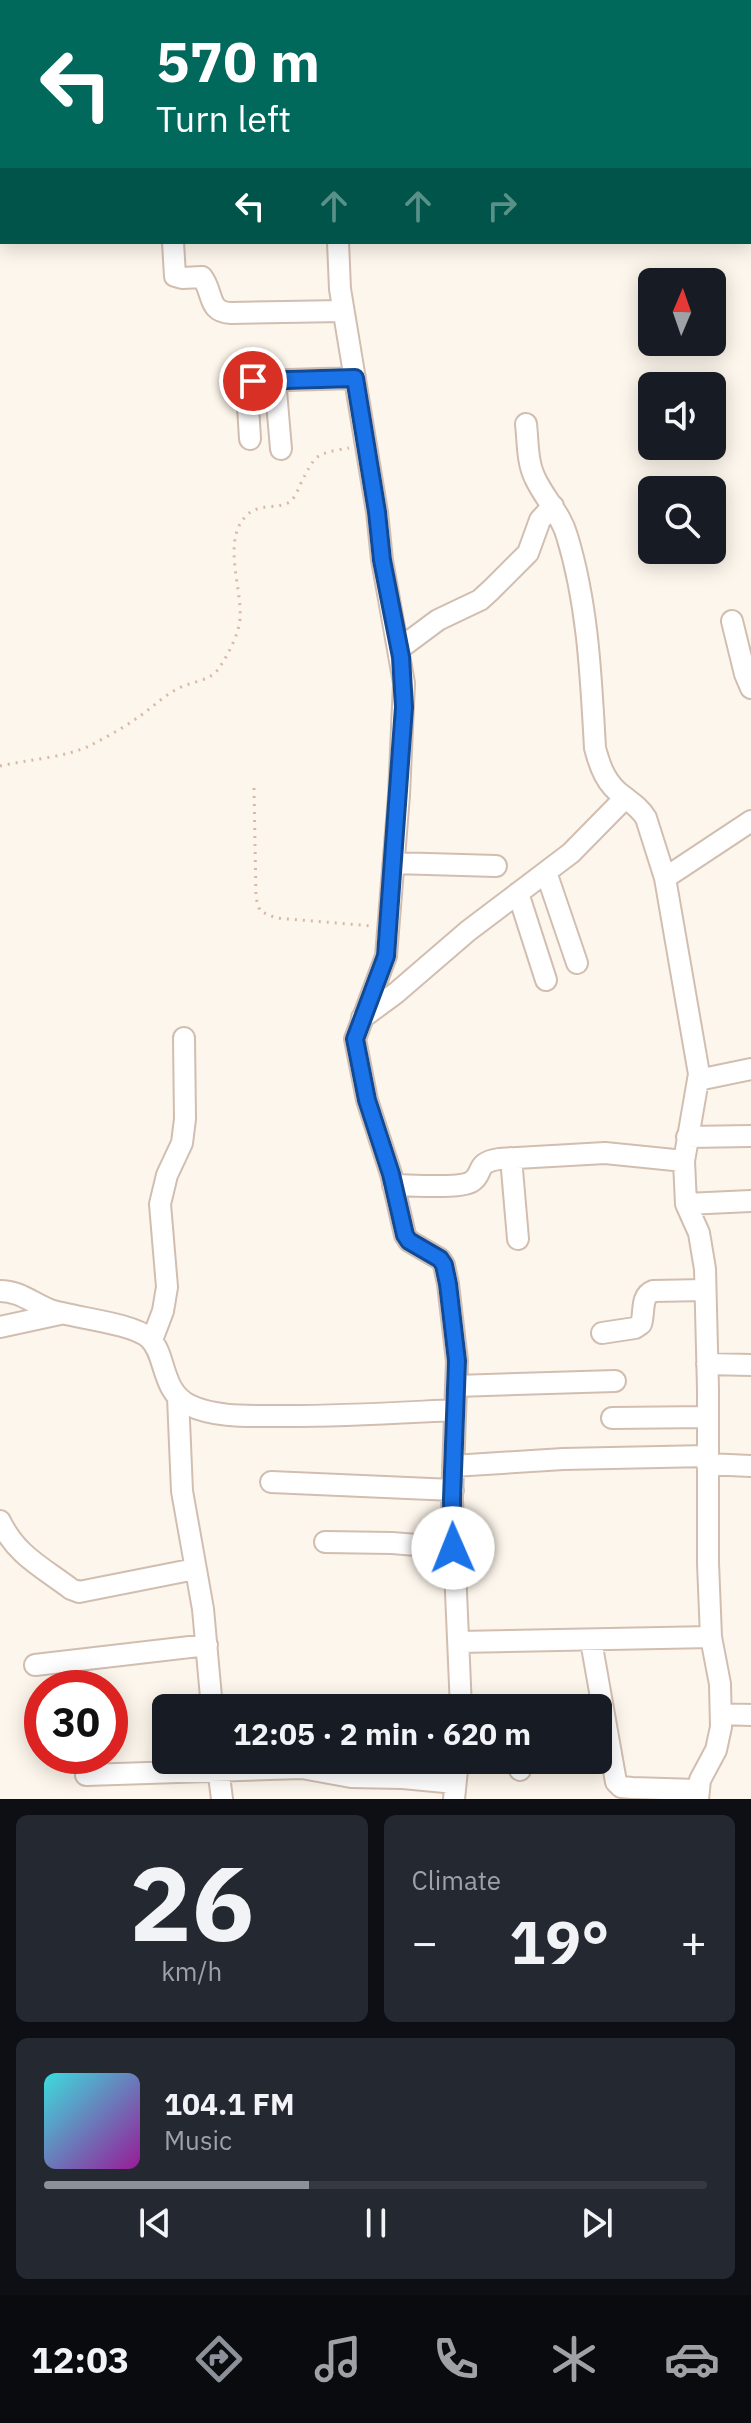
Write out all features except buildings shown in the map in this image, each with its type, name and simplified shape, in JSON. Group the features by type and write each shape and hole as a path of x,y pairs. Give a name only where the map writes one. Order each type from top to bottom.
{"street":[{"path":"173,244 175,276 202,277 214,306 220,311 343,311"},
{"path":"338,244 338,278 404,683 389,927 383,967 355,1039 367,1100 405,1235 444,1265 457,1361 453,1548 461,1694"},
{"path":"250,439 247,390 253,381 355,378"},
{"path":"275,379 281,449"},
{"path":"526,424 531,469 561,518 567,536 586,627 599,765 609,783 646,818 665,878 698,1062 698,1080 684,1161 686,1204 702,1243 705,1290 708,1563 711,1637 720,1684 719,1740 698,1795 621,1787 612,1768"},
{"path":"399,649 438,620 480,600 491,590 528,553 540,520 553,506"},
{"path":"732,621 751,688"},
{"path":"362,1018 468,931 571,853 625,798"},
{"path":"665,878 751,821"},
{"path":"394,863 496,866"},
{"path":"546,872 577,963"},
{"path":"518,893 546,980"},
{"path":"152,1340 163,1311 167,1287 160,1204 167,1175 182,1143 185,1119 184,1038"},
{"path":"698,1080 751,1069"},
{"path":"687,1137 751,1136"},
{"path":"393,1185 459,1185 470,1182 488,1161 511,1158 605,1153 684,1161"},
{"path":"511,1158 518,1239"},
{"path":"686,1204 751,1201"},
{"path":"602,1333 635,1328 641,1324 648,1293 705,1290"},
{"path":"0,1291 22,1295 45,1307 113,1325 152,1340 178,1397 210,1412 310,1417 455,1410"},
{"path":"0,1327 64,1313"},
{"path":"707,1364 751,1365"},
{"path":"456,1386 615,1381"},
{"path":"178,1397 182,1491 207,1645 211,1694"},
{"path":"612,1418 707,1417"},
{"path":"453,1466 563,1459 708,1460 751,1466"},
{"path":"271,1482 453,1490"},
{"path":"0,1521 11,1542 21,1552 79,1592 195,1569"},
{"path":"325,1542 453,1548"},
{"path":"459,1642 711,1637"},
{"path":"591,1641 597,1694"},
{"path":"35,1665 207,1645"},
{"path":"721,1714 751,1715"},
{"path":"86,1775 152,1770"},
{"path":"219,1774 222,1799"},
{"path":"340,1774 454,1791"},
{"path":"371,1777 372,1799"}],"path":[{"path":"0,766 87,747 136,719 170,693 210,677 218,670 241,618 234,557 242,519 247,513 266,505 285,504 293,500 311,463 324,452 365,445"},
{"path":"254,788 256,898 260,911 276,918 389,927"}],"route":[{"path":"253,381 355,378 382,560 401,657 404,707 389,939 383,967 355,1039 367,1100 391,1174 400,1223 409,1241 440,1259 448,1284 457,1361 453,1548"}]}
